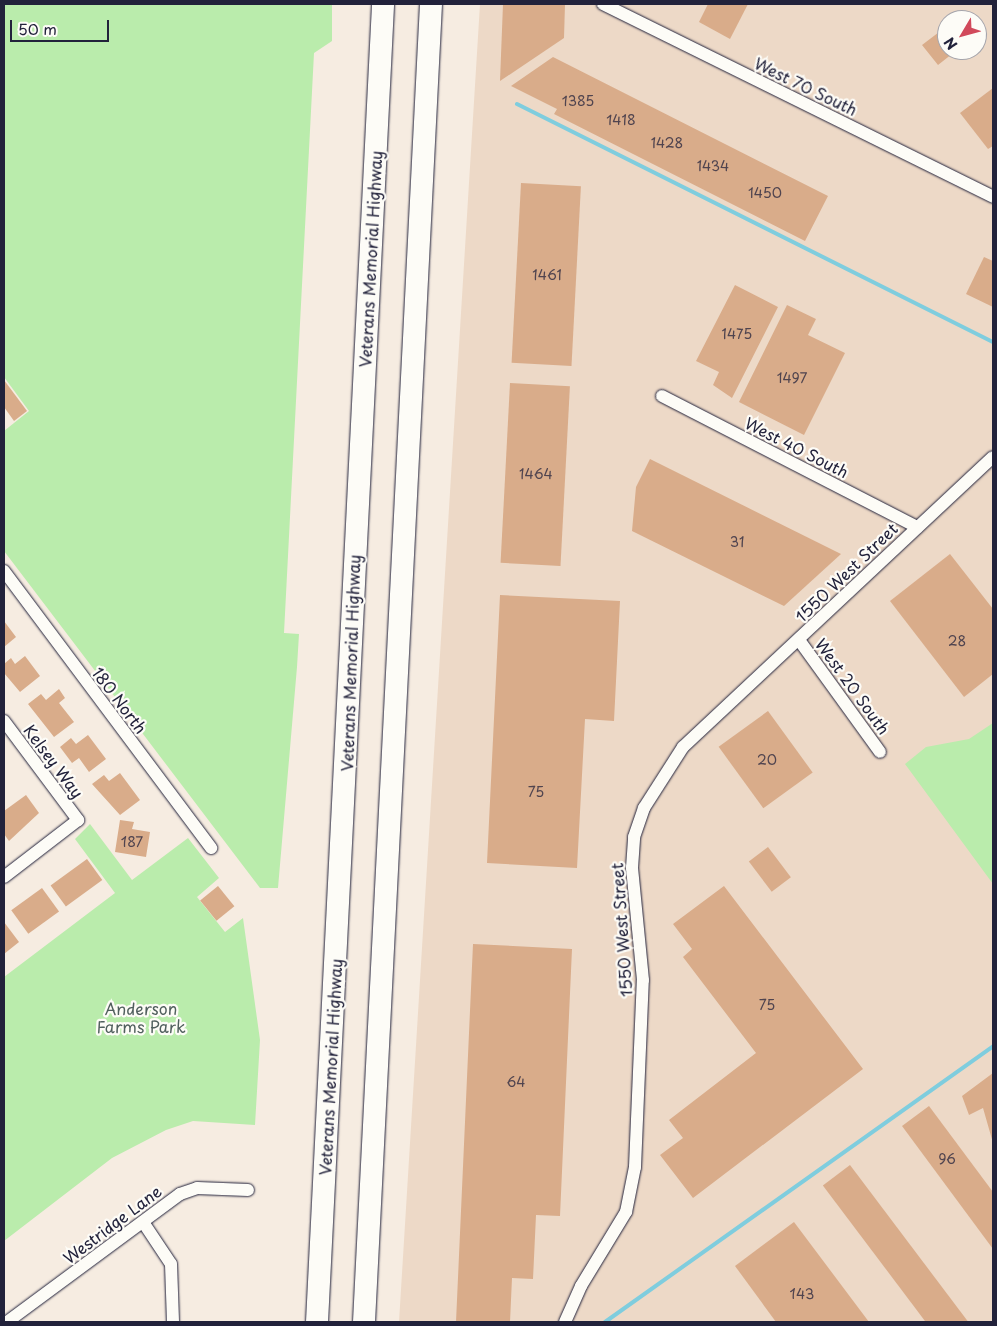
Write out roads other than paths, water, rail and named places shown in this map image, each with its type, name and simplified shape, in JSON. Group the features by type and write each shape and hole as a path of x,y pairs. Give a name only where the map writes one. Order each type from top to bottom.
{"highway":[{"name":"Veterans Memorial Highway","path":"317,1322 383,4"},
{"path":"364,1322 431,4"}],"street":[{"name":"West 70 South","path":"603,5 993,197"},
{"name":"West 40 South","path":"662,396 917,527"},
{"name":"1550 West Street","path":"565,1322 581,1286 626,1212 635,1167 643,980 632,868 634,837 644,808 682,747 799,640 993,457"},
{"name":"180 North","path":"4,571 211,848"},
{"name":"West 20 South","path":"799,640 880,752"},
{"name":"Kelsey Way","path":"4,721 78,820 4,876"},
{"name":"Westridge Lane","path":"7,1322 189,1189 248,1190"},
{"path":"143,1222 171,1264 173,1322"}],"waterway":[{"path":"517,104 993,342"},
{"path":"605,1322 993,1046"}],"park label":[{"name":"Anderson Farms Park","path":"141,1017"}]}
